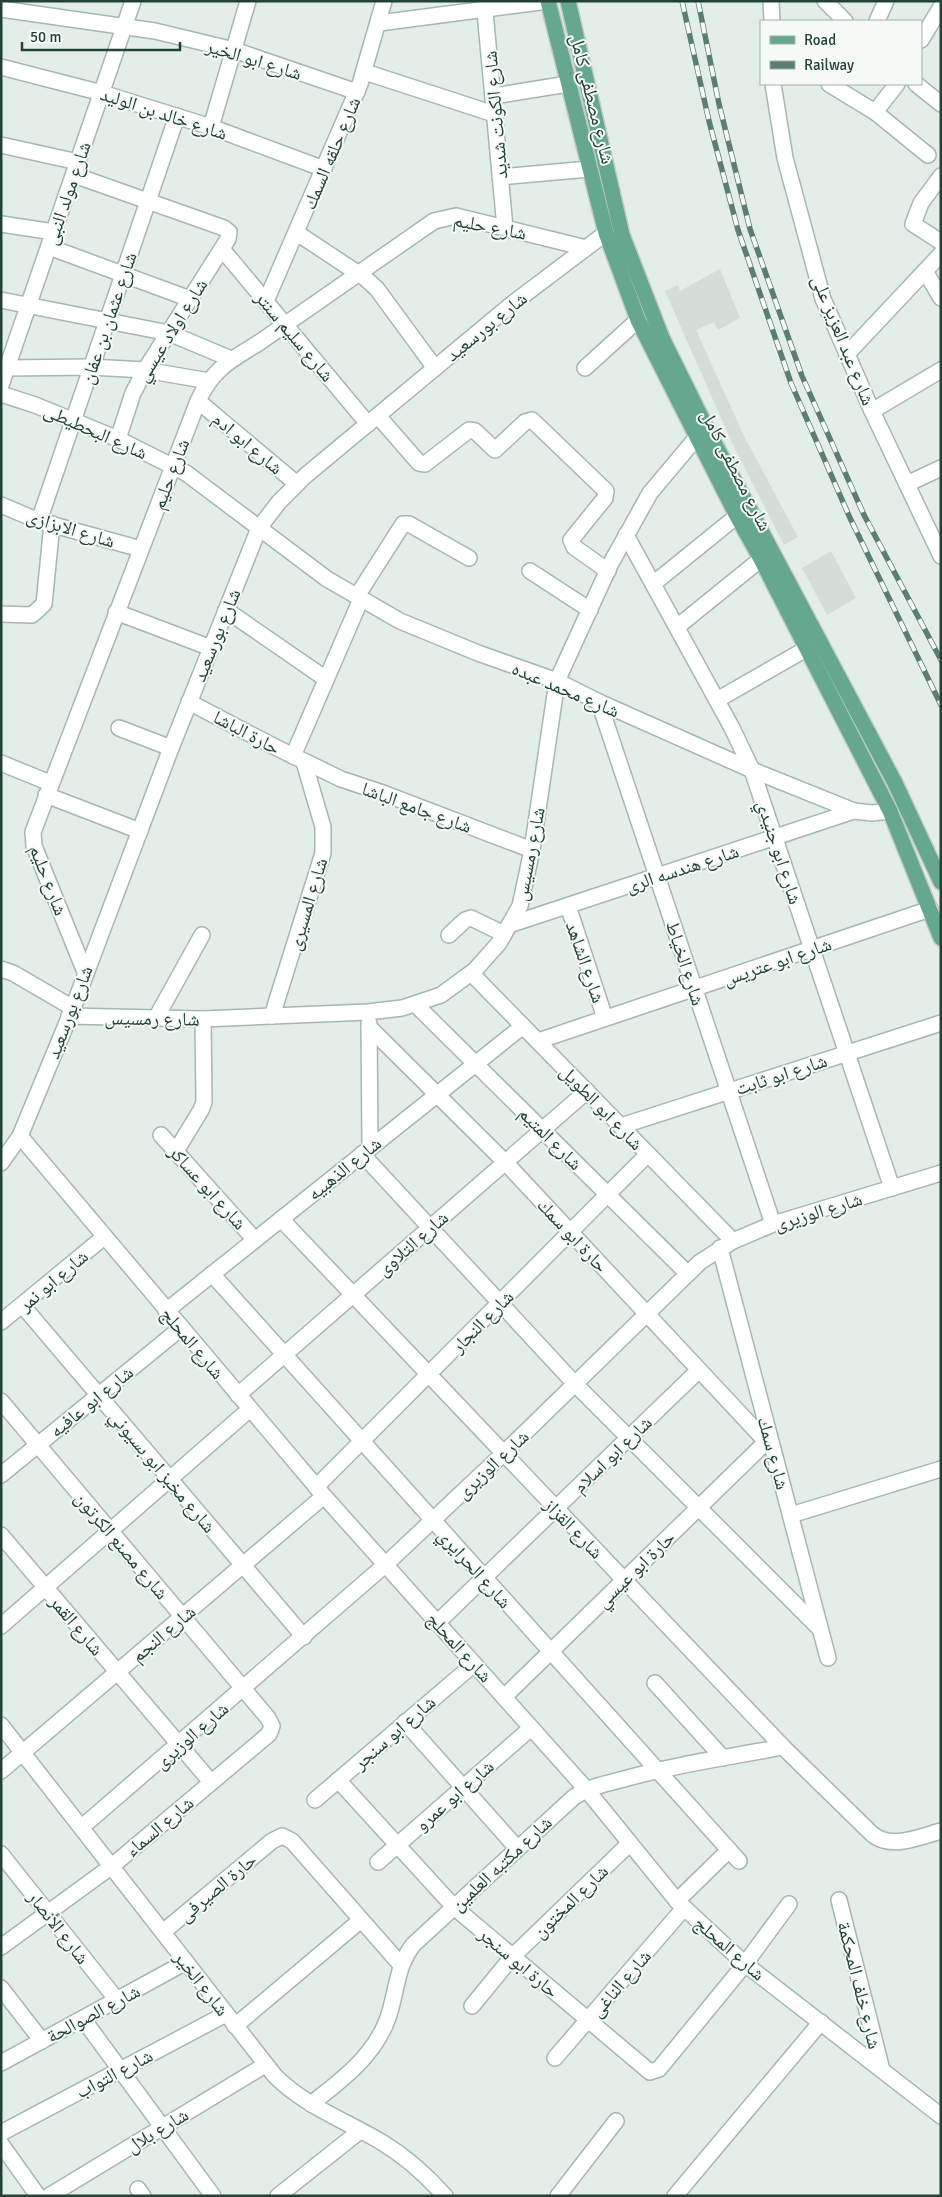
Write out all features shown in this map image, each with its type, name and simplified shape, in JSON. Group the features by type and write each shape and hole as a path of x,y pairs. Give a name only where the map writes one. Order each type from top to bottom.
{"main road":[{"name":"شارع مصطفى كامل","path":"548,1 606,233 638,320 737,516 890,810 941,938"},
{"name":"شارع مصطفى كامل","path":"568,1 622,235 662,338 710,435 896,783 941,882"}],"street":[{"path":"1,8 3,1"},
{"name":"شارع مولد النبى","path":"1,385 133,1"},
{"path":"212,126 248,1"},
{"name":"شارع حلقه السمك","path":"266,301 365,72 384,1"},
{"path":"379,23 484,5 548,1"},
{"path":"771,1 772,20"},
{"path":"825,1 844,20"},
{"path":"877,20 886,1"},
{"path":"922,38 941,7 934,1"},
{"name":"شارع الكونت شديد","path":"484,5 505,228"},
{"name":"شارع ابو الخير","path":"1,8 100,24 126,25 234,50 357,92"},
{"name":"شارع خالد بن الوليد","path":"1,67 102,93 212,126 324,169"},
{"path":"365,72 494,114"},
{"path":"493,96 568,84"},
{"name":"شارع عبد العزيز على","path":"773,85 785,158 823,299 872,411 941,556"},
{"path":"832,85 875,112 928,155"},
{"path":"875,112 896,85"},
{"path":"917,85 941,104"},
{"name":"شارع عثمان بن عفان","path":"1,614 32,615 44,604 45,522 73,420 177,116"},
{"path":"1,146 76,169 148,202"},
{"path":"500,177 589,169"},
{"path":"940,177 921,204 913,224 941,242"},
{"name":"شارع اولاد عيسي","path":"118,439 133,393 145,370 229,236 224,228 148,202"},
{"name":"شارع حليم","path":"85,972 34,846 33,832 198,401 209,381 231,359 286,324 424,227 445,218 456,216 586,248"},
{"path":"1,224 51,240 123,274 190,299"},
{"path":"296,233 359,272 377,289 435,368"},
{"name":"شارع بورسعيد","path":"1,1163 20,1136 71,1012 189,702 259,528 279,502 297,484 512,304 606,233"},
{"name":"شارع سليم سنتر","path":"222,249 286,324 373,420 419,463 425,464 469,430 475,431 495,450 526,422 532,420 606,491 605,498 571,540 574,547 608,571"},
{"path":"847,354 941,254"},
{"path":"926,271 941,298"},
{"path":"1,300 169,333 231,359"},
{"path":"585,368 638,320"},
{"path":"7,368 91,367 145,370 209,381"},
{"path":"872,411 941,370"},
{"name":"شارع البحطيطى","path":"1,394 35,404 118,439 173,466 199,481 259,528"},
{"name":"شارع ابو ادم","path":"198,401 297,484"},
{"name":"شارع رمسيس","path":"71,1012 156,1018 203,1019 272,1016 368,1019 441,995 471,973 499,943 520,906 532,850 557,681 608,571 650,493 697,437"},
{"path":"907,484 941,468"},
{"name":"شارع الابزازى","path":"1,505 45,522 141,549"},
{"path":"653,584 737,516"},
{"path":"299,759 326,679 359,597 403,524 409,524 469,558"},
{"name":"شارع محمد عبده","path":"259,528 327,579 400,621 478,653 557,681 599,702 752,770 854,811 872,813 890,810"},
{"name":"شارع ابو جنيدي","path":"626,535 717,700 752,770 892,1188"},
{"path":"677,627 761,559"},
{"path":"530,570 590,610"},
{"path":"226,610 326,679"},
{"path":"116,612 211,648"},
{"path":"717,700 806,649"},
{"name":"حارة الباشا","path":"189,702 299,759"},
{"name":"شارع الخياط","path":"599,702 772,1224"},
{"path":"119,728 172,748"},
{"name":"شارع جامع الباشا","path":"299,759 341,779 532,850"},
{"name":"شارع المسيرى","path":"272,1016 323,853 323,827 299,759"},
{"path":"1,763 48,789 140,831"},
{"name":"شارع هندسه الرى","path":"506,930 568,906 854,811"},
{"name":"شارع الشاهد","path":"568,906 605,1018"},
{"name":"شارع ابو عتريس","path":"538,1041 930,909"},
{"path":"449,935 465,920 471,918 506,930"},
{"path":"156,1018 202,935"},
{"path":"1,970 13,973 71,1012"},
{"name":"شارع ابو الطويل","path":"471,973 648,1154 727,1244"},
{"name":"شارع المتيم","path":"414,1004 687,1273"},
{"path":"176,1151 204,1102 203,1019"},
{"path":"368,1019 366,1151 429,1228 499,1304 575,1384 820,1629"},
{"name":"حارة ابو سمك","path":"368,1019 770,1445"},
{"name":"شارع ابو ثابت","path":"621,1126 941,1023"},
{"name":"شارع الذهبيه","path":"166,1311 523,1026"},
{"name":"شارع التلاوى","path":"238,1395 587,1091"},
{"name":"شارع ابو عساكر","path":"161,1135 255,1240"},
{"name":"شارع المحلج","path":"20,1136 320,1491 586,1789 629,1844 681,1905 745,1964 941,2116"},
{"name":"شارع النجار","path":"320,1491 362,1441 648,1154"},
{"name":"شارع الوزيرى","path":"82,1827 385,1565 503,1454 687,1273 727,1244 772,1224 941,1173"},
{"name":"شارع القزاز","path":"281,1219 555,1509 784,1747 872,1834 882,1841 895,1843 941,1832"},
{"name":"شارع ابو نمر","path":"1,1322 104,1237"},
{"name":"شارع سمك","path":"727,1244 770,1445 791,1515 828,1658"},
{"name":"شارع الحرايري","path":"212,1274 734,1856"},
{"name":"شارع مخبز ابو بسيوني","path":"22,1305 304,1637"},
{"name":"شارع ابو عافيه","path":"1,1475 181,1328"},
{"name":"شارع ابو اسلام","path":"438,1622 699,1370"},
{"name":"شارع مصنع الكرتون","path":"1,1401 243,1689"},
{"path":"1,1626 250,1409"},
{"name":"حارة ابو عيسي","path":"504,1697 699,1507 770,1445"},
{"path":"791,1515 941,1469"},
{"name":"شارع النجم","path":"1,1771 242,1565 320,1491"},
{"name":"شارع القمر","path":"1,1535 211,1782"},
{"name":"شارع ابو سنجر","path":"315,1800 474,1664"},
{"path":"655,1683 723,1758"},
{"name":"شارع السماء","path":"1,1947 112,1866 272,1730 271,1722 243,1689"},
{"path":"405,1722 517,1848"},
{"name":"شارع الخير","path":"1,1725 265,2065 286,2087 311,2104 384,2144 413,2165 445,2196"},
{"name":"شارع ابو عمرو","path":"378,1862 531,1728"},
{"name":"شارع مكتبه العلمين","path":"311,2104 349,2074 364,2059 376,2042 386,2023 401,1965 406,1953 560,1808 586,1789 657,1770 784,1747"},
{"name":"حارة ابو سنجر","path":"338,1780 454,1907 650,2072 656,2071 745,1964"},
{"name":"حارة الصيرفى","path":"162,1932 272,1841 282,1836 288,1837 361,1920"},
{"name":"شارع المختون","path":"472,2006 513,1956 629,1844"},
{"name":"شارع الأنصار","path":"1,1854 117,2000"},
{"name":"شارع الناغى","path":"556,2058 681,1905 734,1856"},
{"name":"شارع خلف المحكمة","path":"839,1900 882,2070"},
{"path":"745,1964 788,1904"},
{"path":"236,2026 361,1920 401,1965"},
{"name":"شارع الصوالحة","path":"1,2063 186,1962"},
{"path":"1,1988 42,2041"},
{"name":"شارع التواب","path":"1,2133 226,2014"},
{"path":"83,2019 213,2196"},
{"path":"675,2196 821,2022"},
{"name":"شارع بلال","path":"49,2196 265,2065"},
{"path":"558,2196 616,2121"},
{"path":"278,2196 360,2131"},
{"path":"1,2144 38,2196"}],"shaded area":[{"path":"720,269 740,318 718,330 714,322 696,330 744,436 798,537 784,545 732,443 665,291 678,285 680,291"},
{"path":"831,551 856,598 827,615 802,568"}],"railway":[{"path":"682,1 709,121 738,230 791,383 850,518 941,705"},
{"path":"698,1 719,104 750,229 802,376 864,515 941,660"}]}
